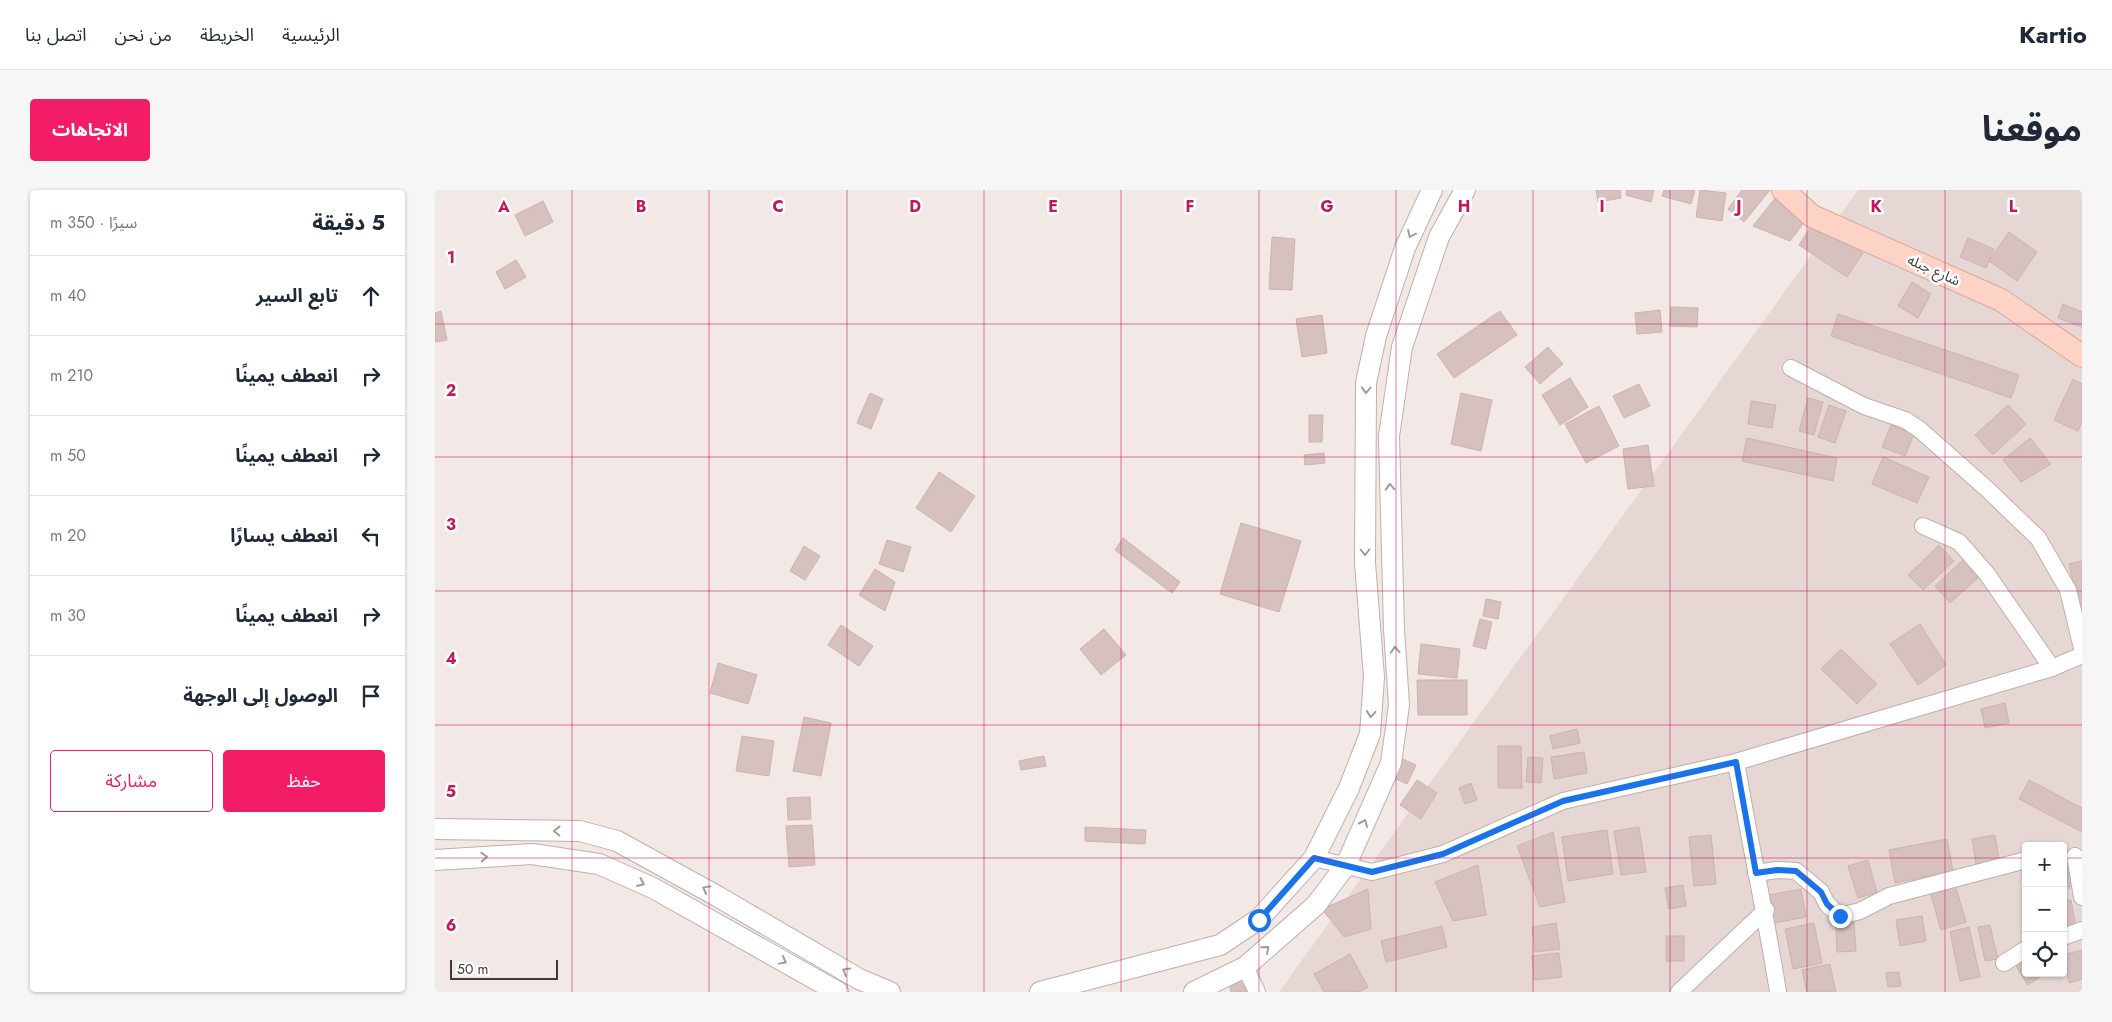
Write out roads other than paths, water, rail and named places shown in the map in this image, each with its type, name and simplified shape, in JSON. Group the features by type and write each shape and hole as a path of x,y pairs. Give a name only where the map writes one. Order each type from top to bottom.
{"main road":[{"name":"شارع جبله","path":"1783,190 1812,216 2001,300 2082,356"}],"street":[{"path":"1040,992 1221,945 1259,920 1314,858 1349,788 1369,734 1374,677 1365,563 1366,383 1376,336 1405,248 1432,190"},
{"path":"1194,992 1245,967 1316,905 1346,865 1391,762 1399,705 1394,629 1389,436 1402,346 1439,237 1465,190"},
{"path":"1791,368 1864,406 1905,420 1919,429 1987,489 2037,538 2068,590 2082,648"},
{"path":"1923,526 1959,542 1987,574 2052,668"},
{"path":"1314,858 1372,872 1443,854 1563,801 1736,762 2052,668 2082,655"},
{"path":"1736,762 1756,873 1765,910 1778,992"},
{"path":"435,829 580,831 617,841 717,896 859,980 890,992"},
{"path":"435,860 532,854 599,864 653,888 838,992"},
{"path":"2073,856 2082,897"},
{"path":"1756,873 1777,870 1796,871 1821,892 1827,904 1840,916 1860,911 1889,896 2022,861"},
{"path":"1679,992 1765,910"},
{"path":"2067,936 2082,930"},
{"path":"2004,963 2022,952"},
{"path":"1245,967 1257,992"}]}
